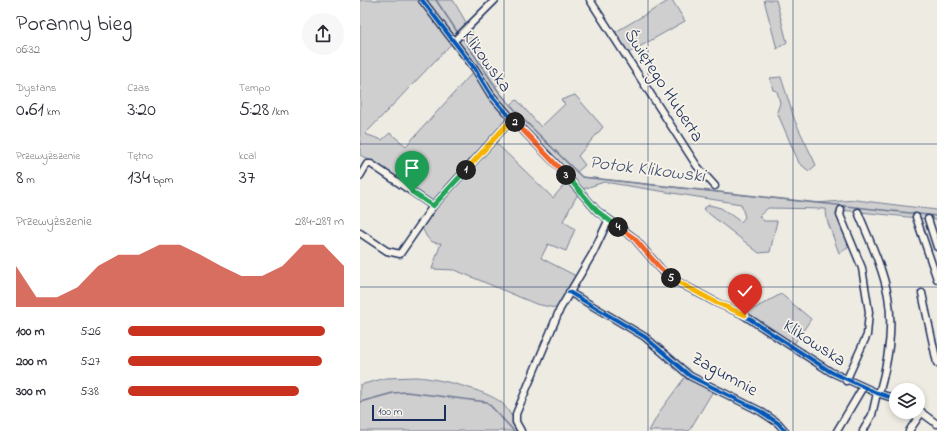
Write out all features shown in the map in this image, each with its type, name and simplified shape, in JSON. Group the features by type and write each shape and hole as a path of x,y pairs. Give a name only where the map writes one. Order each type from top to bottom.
{"street":[{"name":"Klikowska","path":"422,0 458,37 491,95 512,119 544,151 597,211 608,221 634,238 667,276 717,303 742,314 831,372 846,380 889,397"},
{"path":"458,37 495,0"},
{"name":"Świętego Huberta","path":"590,0 697,166 715,186"},
{"path":"360,233 387,251 400,254 433,206 512,119"},
{"path":"360,176 367,164 371,164 433,206"},
{"path":"841,210 840,215 862,268 869,312 867,335 846,380"},
{"path":"858,212 888,294 890,330 888,363 872,415 863,431"},
{"path":"916,217 937,279"},
{"path":"928,219 937,247"},
{"path":"521,431 516,422 516,414 560,309 593,253 608,221"},
{"name":"Zagumnie","path":"569,292 645,337 690,376 760,411 778,423 785,431"},
{"path":"922,293 937,363"},
{"path":"837,431 863,387"},
{"path":"925,414 936,420"},
{"path":"909,431 916,419"}],"shaded area":[{"path":"360,0 453,0 501,82 495,87 510,105 517,100 541,127 565,104 561,100 575,95 603,127 578,156 585,165 577,172 582,177 815,203 856,200 937,210 937,220 841,210 853,245 839,253 827,220 826,209 768,208 759,216 764,221 777,221 770,252 759,253 703,209 709,205 721,208 741,222 745,217 741,204 604,182 580,190 563,221 575,229 566,251 548,244 541,258 578,277 560,309 536,304 455,270 432,269 441,243 430,241 421,225 433,206 381,171 380,166 360,155","holes":["454,41 474,71 406,146 390,133 382,140 365,134","512,119 569,179 553,198 493,140"]},
{"path":"672,0 685,21 625,55 612,34"},
{"path":"764,0 776,0 787,42 777,49"},
{"path":"781,77 795,121 816,165 809,171 799,163 777,112 780,103 777,91 773,90 770,78"},
{"path":"781,294 811,319 792,347 747,317 748,312"},
{"path":"416,377 473,389 495,398 505,406 522,431 360,431 360,385 386,378"},
{"path":"685,377 698,382 713,391 689,431 649,431 660,411"}],"waterway":[{"name":"Potok Klikowski","path":"436,0 458,33"},
{"name":"Potok Klikowski","path":"462,37 499,92 524,120 582,177 937,216"},
{"path":"360,402 393,393 406,392 487,402 514,431"}],"cycle path":[{"path":"422,0 475,69 491,95 512,119 557,165 597,211 634,238 667,276 717,303 742,314 831,372 877,393 889,397"},
{"path":"569,292 645,337 690,376 760,411 778,423 785,431"}],"route":[{"path":"412,192 433,206 512,119 558,165 597,211 608,221 634,238 667,276 717,303 745,315"}]}
